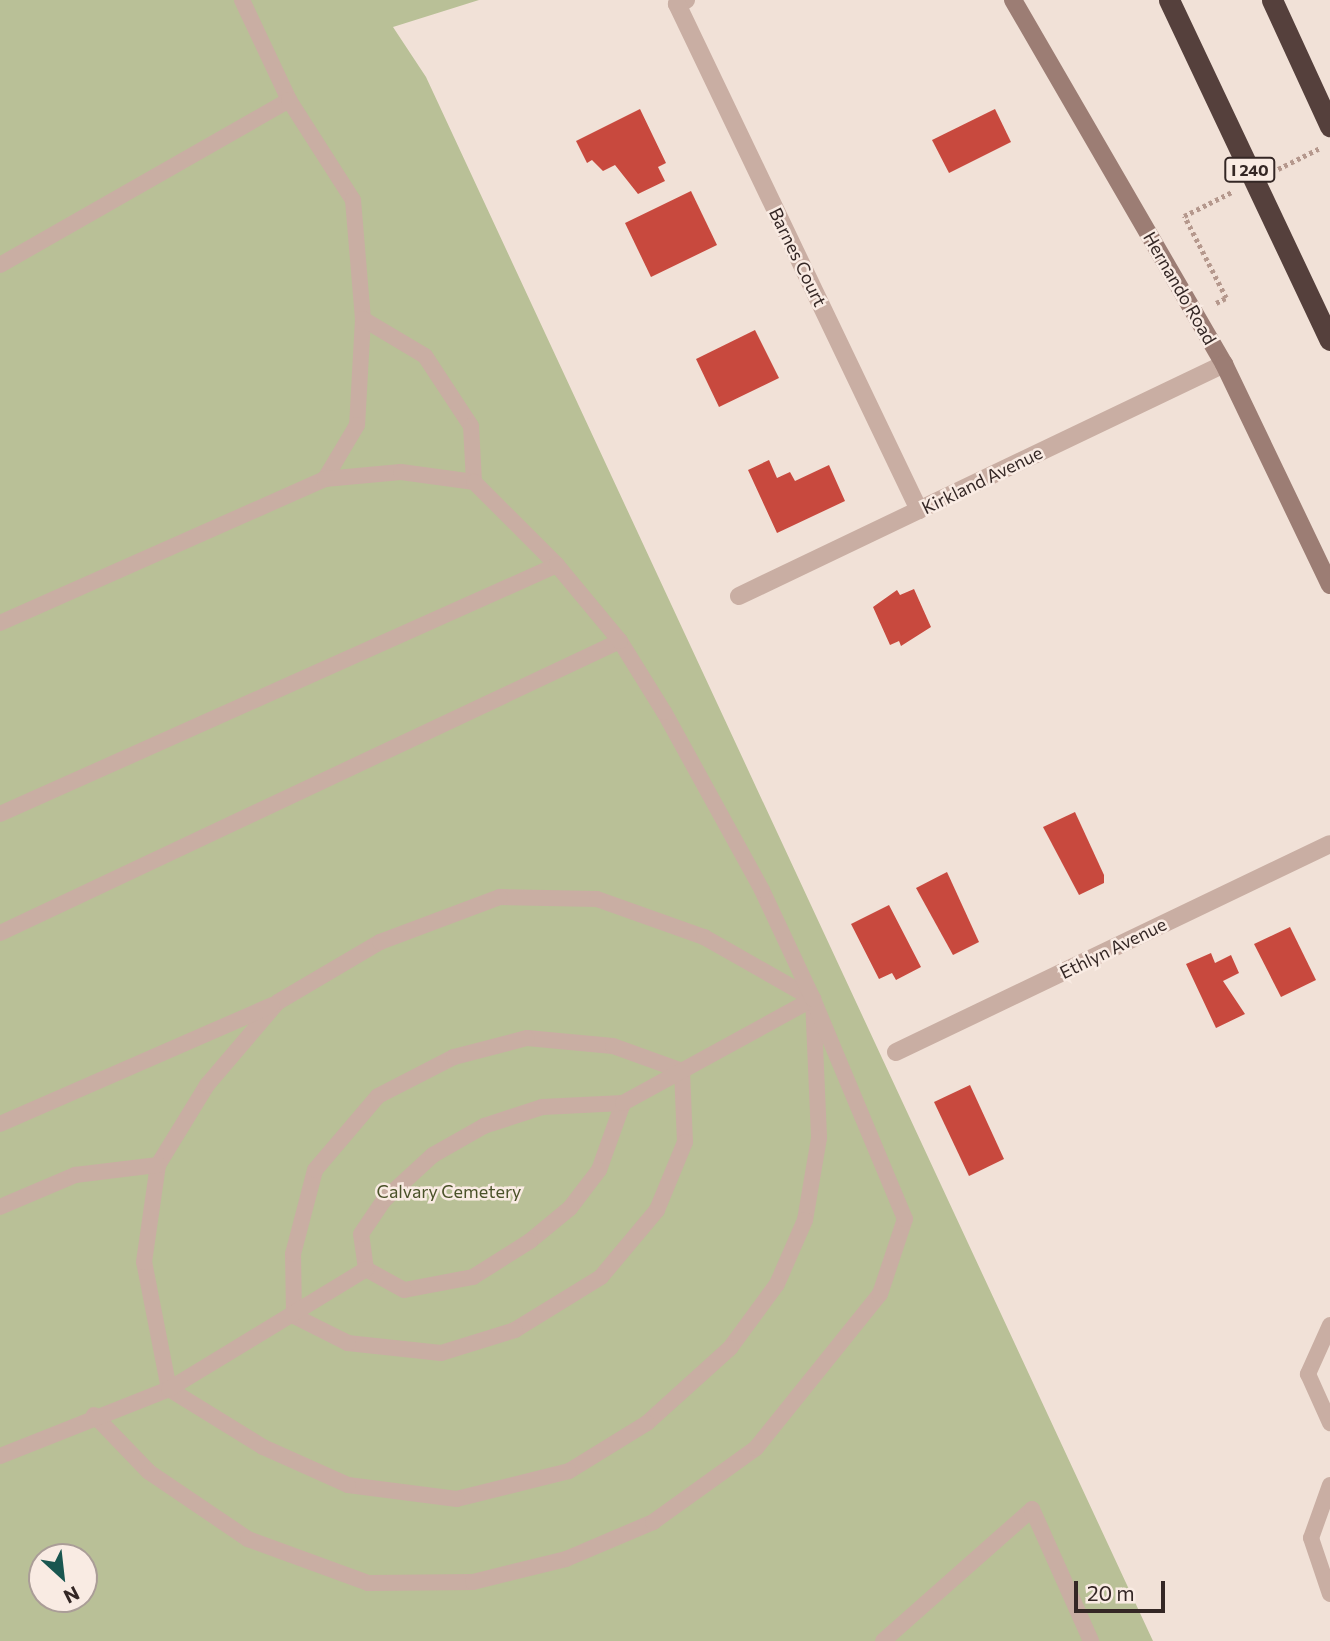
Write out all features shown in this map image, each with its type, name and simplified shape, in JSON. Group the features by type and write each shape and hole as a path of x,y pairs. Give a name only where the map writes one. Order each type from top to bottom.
{"highway":[{"name":"I 240","path":"1169,0 1330,340"},
{"path":"1272,0 1330,126"}],"street":[{"name":"Hernando Road","path":"1013,0 1224,364 1330,585"},
{"name":"Barnes Court","path":"679,1 919,510"},
{"name":"Kirkland Avenue","path":"739,596 1224,364"},
{"name":"Ethlyn Avenue","path":"896,1052 1330,844"}],"lane":[{"path":"242,0 289,100 353,200 363,319 357,425 325,479"},
{"path":"0,265 289,100"},
{"path":"363,319 425,356 471,426 474,482"},
{"path":"0,623 325,479 401,472 474,482 557,565 620,641 762,890 813,999 905,1219 880,1294 825,1367 756,1448 653,1522 566,1559 473,1582 368,1583 248,1539 149,1472 94,1415"},
{"path":"0,814 557,565"},
{"path":"0,933 620,641"},
{"path":"0,1125 278,1002 380,942 500,897 597,900 704,937 813,999"},
{"path":"366,1269 361,1234 384,1200 433,1155 484,1126 542,1107 623,1103 813,999"},
{"path":"278,1002 207,1085 158,1165 144,1262 169,1389 263,1447 348,1485 457,1499 569,1471 648,1423 730,1348 778,1284 805,1220 819,1138 813,999"},
{"path":"294,1316 293,1254 316,1170 378,1096 454,1057 527,1038 613,1046 682,1071"},
{"path":"294,1316 348,1343 441,1353 515,1330 601,1277 657,1210 685,1142 682,1071"},
{"path":"366,1269 404,1290 473,1277 518,1248 570,1208 599,1170 623,1103"},
{"path":"0,1207 75,1175 158,1165"},
{"path":"0,1456 94,1415 169,1389 294,1316 366,1269"},
{"path":"1330,1325 1308,1374 1330,1423"},
{"path":"1330,1485 1311,1538 1330,1594"},
{"path":"883,1641 1032,1509 1091,1641"}],"path":[{"path":"1195,314 1226,298 1208,262"}],"green space":[{"name":"Calvary Cemetery","path":"0,0 479,0 393,27 426,77 1153,1641 0,1641"}],"building":[{"path":"640,109 666,163 658,167 665,181 638,194 615,165 603,171 592,160 587,163 576,141"},
{"path":"995,109 1011,142 949,173 932,140"},
{"path":"691,191 717,245 651,277 625,223"},
{"path":"755,330 779,378 719,407 696,359"},
{"path":"769,460 777,478 790,472 795,481 829,465 845,501 777,533 748,470"},
{"path":"914,589 931,627 901,646 899,641 890,645 873,607 897,590 900,595"},
{"path":"1075,812 1104,875 1104,883 1079,895 1043,827"},
{"path":"947,872 979,942 953,955 916,888"},
{"path":"889,905 921,967 896,980 892,973 879,979 851,924"},
{"path":"1290,927 1316,980 1281,997 1254,944"},
{"path":"1211,953 1215,963 1231,955 1239,973 1223,981 1245,1014 1216,1028 1186,964"},
{"path":"970,1085 1004,1159 969,1176 934,1102"}]}
